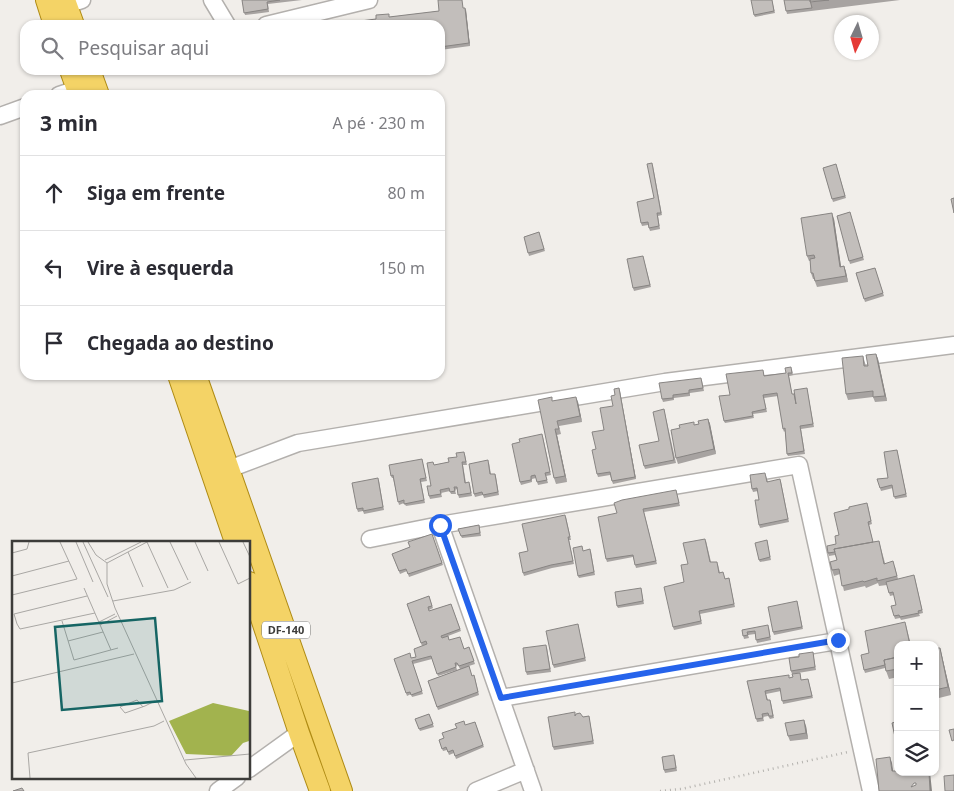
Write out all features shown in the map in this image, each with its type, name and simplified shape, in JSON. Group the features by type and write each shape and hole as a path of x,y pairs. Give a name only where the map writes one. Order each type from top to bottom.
{"main road":[{"path":"46,0 52,20"},
{"path":"71,2 73,20"},
{"path":"92,75 96,90"},
{"path":"180,380 236,541"},
{"name":"DF-140","path":"198,380 342,791"},
{"name":"DF-140","path":"250,585 320,791"}],"street":[{"path":"212,0 224,20"},
{"path":"286,20 368,0"},
{"path":"0,116 20,109"},
{"path":"230,469 298,443 665,382 954,345"},
{"path":"370,539 440,525 799,465 870,791"},
{"path":"440,525 533,791"},
{"path":"501,698 838,640"},
{"path":"250,769 299,733"},
{"path":"476,791 526,770"},
{"path":"218,791 236,778"}],"path":[{"path":"660,791 681,789 861,749"}],"building":[{"path":"242,0 280,0 267,2 268,9 244,13"},
{"path":"438,0 462,0 463,8 465,8 469,43 445,46 445,20 368,20 376,19 376,15 389,14 389,17 439,11"},
{"path":"751,0 772,0 774,11 754,15"},
{"path":"784,0 810,0 812,8 786,11"},
{"path":"810,0 829,0 810,2"},
{"path":"652,163 661,213 657,213 659,226 649,228 648,222 641,223 637,202 654,198 647,164"},
{"path":"836,164 845,196 832,199 823,168"},
{"path":"954,198 954,213 951,199"},
{"path":"850,212 863,257 849,261 837,216"},
{"path":"832,213 840,267 844,266 846,276 815,281 813,273 811,273 810,259 815,258 814,255 807,256 801,218"},
{"path":"539,232 544,249 528,253 524,237"},
{"path":"643,256 650,285 633,288 627,259"},
{"path":"875,268 883,293 864,299 856,273"},
{"path":"876,354 885,396 873,397 873,391 846,394 842,358 863,356 864,366 868,366 866,355"},
{"path":"791,367 792,373 788,373 792,394 794,394 796,404 794,390 807,388 813,424 800,426 804,451 787,454 785,428 783,429 777,393 763,395 766,409 752,412 753,416 724,421 719,396 730,395 726,374 763,370 764,376 786,373 785,368"},
{"path":"701,378 703,388 689,390 689,393 673,395 673,398 662,399 659,383"},
{"path":"619,388 635,477 612,481 610,472 597,474 592,450 596,449 592,432 604,430 600,408 613,406 611,396 615,395 614,389"},
{"path":"552,397 552,401 576,397 580,416 557,421 559,429 555,429 565,476 554,478 538,400"},
{"path":"664,409 674,460 644,466 639,445 659,441 653,412"},
{"path":"708,419 714,449 676,458 671,430 680,428 679,425 694,422 694,425 699,424 698,421"},
{"path":"542,434 550,472 545,473 547,480 537,482 535,475 531,476 531,480 520,482 512,444 520,442 519,439"},
{"path":"897,450 906,494 894,497 892,485 880,488 877,479 888,478 884,452"},
{"path":"464,452 466,462 462,462 465,483 469,482 471,493 458,495 457,487 454,487 455,491 450,492 449,488 440,490 441,494 429,496 427,486 431,486 427,463 433,462 434,465 449,462 448,458 457,457 456,453"},
{"path":"422,459 426,478 420,479 424,500 404,504 404,500 398,502 393,475 391,476 389,465"},
{"path":"488,460 490,474 495,474 498,492 483,495 482,492 474,494 469,464"},
{"path":"765,473 767,482 780,479 788,519 759,525 755,500 759,500 757,488 752,489 750,475"},
{"path":"378,478 383,507 363,511 363,508 357,509 352,483"},
{"path":"676,490 679,503 643,509 656,561 635,565 633,555 606,559 598,517 617,513 614,503 622,500"},
{"path":"867,503 871,521 868,522 873,542 834,549 835,552 828,553 827,546 836,544 835,536 839,535 834,513"},
{"path":"565,515 573,561 523,573 519,553 528,551 522,524"},
{"path":"479,525 480,533 461,536 458,529"},
{"path":"432,534 442,563 408,574 406,569 399,571 392,554 410,547 408,542"},
{"path":"705,539 710,562 717,562 719,573 723,572 725,579 729,578 734,604 699,611 701,621 673,627 664,587 684,582 681,565 688,564 683,543"},
{"path":"767,540 770,557 759,560 755,543"},
{"path":"879,541 884,564 893,561 897,576 877,581 877,578 842,586 839,569 832,570 830,562 837,560 834,549"},
{"path":"582,546 583,551 590,549 594,572 578,576 573,548"},
{"path":"914,575 922,610 918,611 919,613 900,617 899,615 894,616 891,606 896,605 893,592 889,593 886,582"},
{"path":"641,588 643,601 617,606 615,592"},
{"path":"429,596 432,606 428,607 429,611 451,604 460,629 441,636 442,638 448,636 449,640 460,637 464,649 469,647 474,661 459,666 455,663 456,667 437,674 431,656 412,661 422,691 411,695 410,692 406,693 394,659 410,653 411,658 416,657 414,649 427,644 426,641 421,643 407,604"},
{"path":"797,601 802,627 773,632 768,607"},
{"path":"905,622 909,641 894,641 894,658 884,660 885,665 864,670 861,655 869,653 865,631"},
{"path":"578,624 585,658 553,665 546,631"},
{"path":"768,625 770,637 756,640 755,631 747,632 748,635 743,636 742,630"},
{"path":"546,645 550,669 526,672 523,648"},
{"path":"939,648 940,648 948,687 939,689"},
{"path":"813,652 815,667 791,671 789,658"},
{"path":"894,658 894,670 886,671 884,660"},
{"path":"469,666 472,676 474,675 478,692 437,707 428,681"},
{"path":"800,673 801,680 808,679 812,696 782,701 780,688 765,691 767,700 770,700 773,716 769,716 768,713 762,714 763,718 756,719 747,681 789,675 789,678 793,677 792,674"},
{"path":"575,712 575,716 580,713 583,717 589,716 593,741 553,747 548,717"},
{"path":"429,714 433,724 419,729 415,719"},
{"path":"804,720 806,733 788,736 785,723"},
{"path":"464,721 465,725 475,722 483,745 455,756 453,750 448,752 446,747 442,749 439,740 444,738 442,733 457,728 455,724"},
{"path":"954,729 954,740 952,741 949,730"},
{"path":"674,755 676,768 664,770 662,757"},
{"path":"890,757 894,776 929,776 930,791 879,791 876,759"},
{"path":"954,775 954,791 945,791 944,776"},
{"path":"22,788 24,791 13,791"}],"route":[{"path":"440,525 501,698 838,640"}]}
